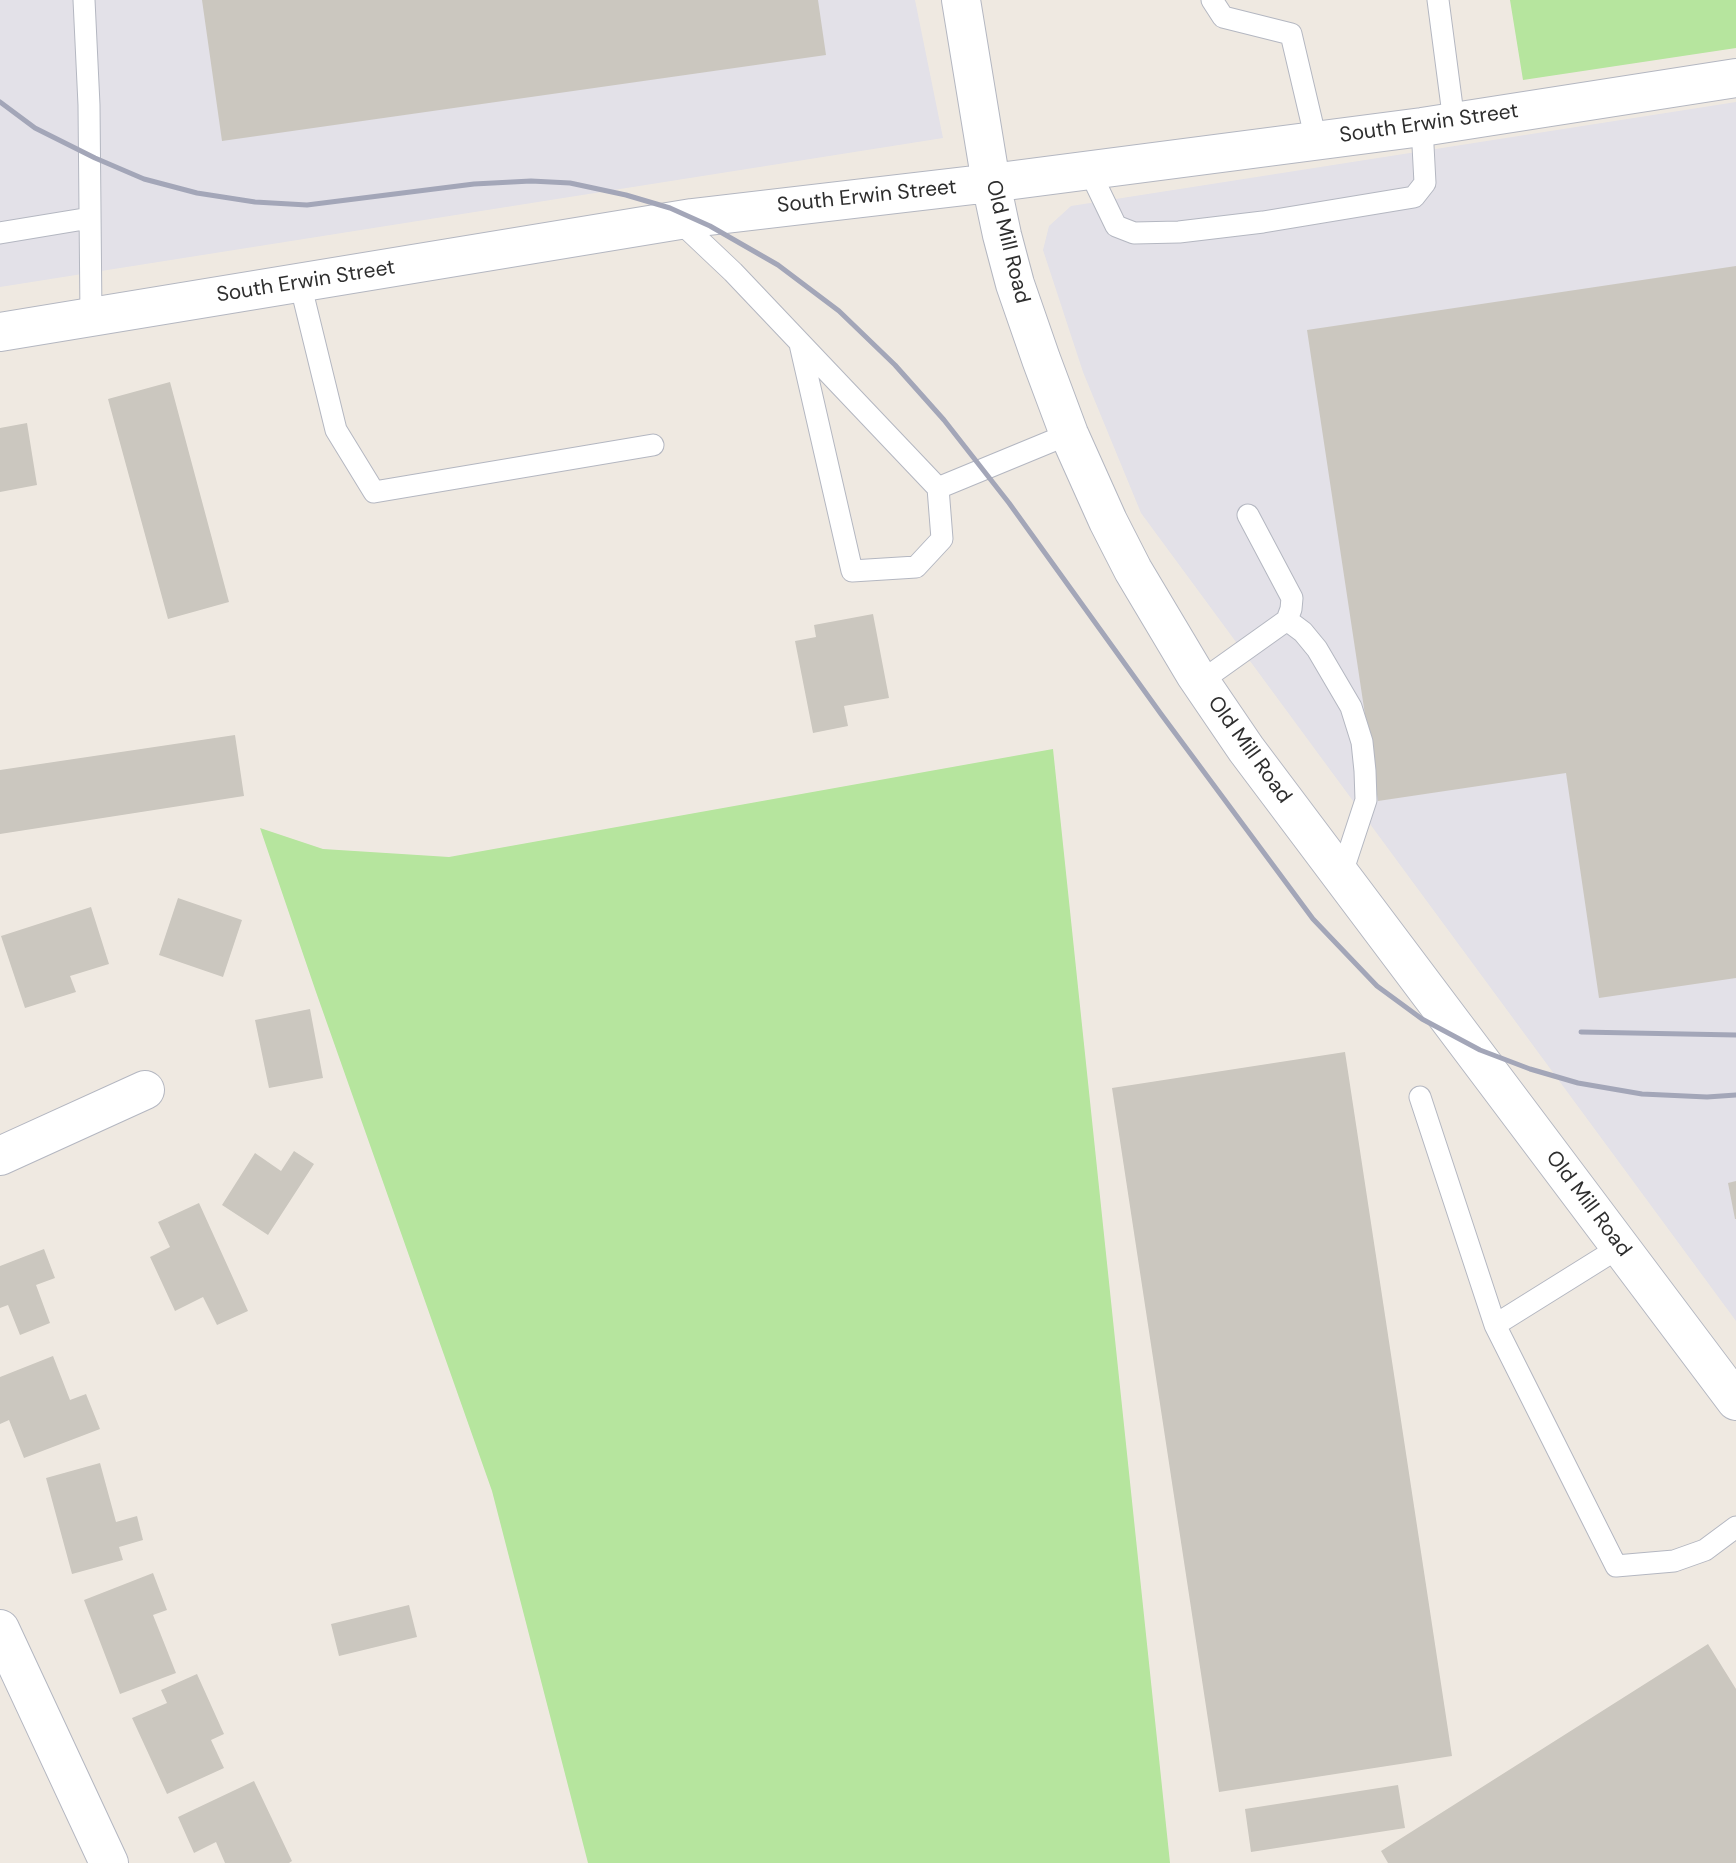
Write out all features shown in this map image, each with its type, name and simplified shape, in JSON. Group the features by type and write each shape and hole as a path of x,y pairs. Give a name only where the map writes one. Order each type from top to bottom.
{"street":[{"name":"Old Mill Road","path":"961,0 990,183 1015,284 1069,434 1133,570 1200,682 1246,749 1736,1401"},
{"name":"South Erwin Street","path":"0,332 678,220 990,183 1438,124 1736,78"},
{"path":"0,1156 145,1090"},
{"path":"0,1629 109,1863"}],"lane":[{"path":"84,0 89,105 91,317"},
{"path":"1212,0 1223,18 1291,33 1316,140"},
{"path":"1089,170 1116,226 1134,233 1179,232 1264,222 1414,197 1425,183 1438,124 1438,0"},
{"path":"0,233 90,218"},
{"path":"678,220 733,272 939,488 942,539 916,567 852,571 800,344"},
{"path":"300,283 336,430 374,492 653,444"},
{"path":"939,488 1069,434"},
{"path":"1200,682 1287,620 1292,609 1292,598 1248,515"},
{"path":"1287,620 1303,632 1317,649 1351,707 1362,742 1366,800 1341,876"},
{"path":"1420,1097 1495,1325 1616,1566 1674,1562 1705,1550 1736,1527"},
{"path":"1495,1325 1620,1247"}],"shaded area":[{"path":"0,0 915,0 943,138 0,287"},
{"path":"1736,102 1736,1321 1141,513 1083,372 1043,250 1049,226 1071,206"}],"green space":[{"path":"1510,0 1736,0 1736,48 1523,80"},
{"path":"1053,749 1170,1863 588,1863 492,1491 260,828 323,849 449,857"}],"building":[{"path":"202,0 818,0 826,55 222,141"},
{"path":"1736,266 1736,978 1599,998 1566,773 1378,801 1307,330"},
{"path":"170,382 229,602 168,619 108,399"},
{"path":"27,423 37,485 0,492 0,428"},
{"path":"873,614 889,698 844,706 848,726 813,733 795,641 816,637 814,625"},
{"path":"235,735 244,796 0,834 0,770"},
{"path":"178,898 242,920 223,977 159,955"},
{"path":"91,907 109,964 70,976 76,992 25,1008 1,936"},
{"path":"310,1009 323,1078 269,1088 255,1020"},
{"path":"1345,1052 1452,1756 1219,1792 1112,1088"},
{"path":"294,1151 314,1164 268,1235 222,1205 255,1153 281,1171"},
{"path":"1736,1181 1736,1219 1735,1219 1728,1183"},
{"path":"199,1203 248,1311 217,1325 203,1297 175,1311 150,1257 170,1247 158,1222"},
{"path":"44,1249 55,1278 36,1285 50,1323 20,1335 8,1305 0,1308 0,1266"},
{"path":"53,1356 70,1400 86,1394 100,1429 24,1458 9,1420 0,1424 0,1377"},
{"path":"100,1463 116,1522 137,1516 143,1540 119,1547 123,1560 72,1574 46,1478"},
{"path":"153,1573 167,1610 153,1615 176,1673 120,1694 84,1600"},
{"path":"409,1605 417,1637 339,1656 331,1624"},
{"path":"1708,1644 1736,1689 1736,1863 1388,1863 1381,1851"},
{"path":"197,1674 224,1734 211,1740 224,1768 167,1794 132,1718 167,1703 161,1690"},
{"path":"254,1781 292,1861 225,1863 216,1842 194,1853 178,1817"},
{"path":"1398,1785 1405,1828 1251,1852 1245,1809"}],"railway":[{"path":"0,102 35,128 95,158 144,179 197,193 255,202 307,205 474,184 531,181 570,183 670,208 710,226 778,265 839,311 895,365 944,420 1009,503 1313,919 1377,986 1422,1019 1480,1050 1530,1069 1578,1083 1642,1094 1707,1097 1736,1095"},
{"path":"1581,1032 1736,1035"}]}
